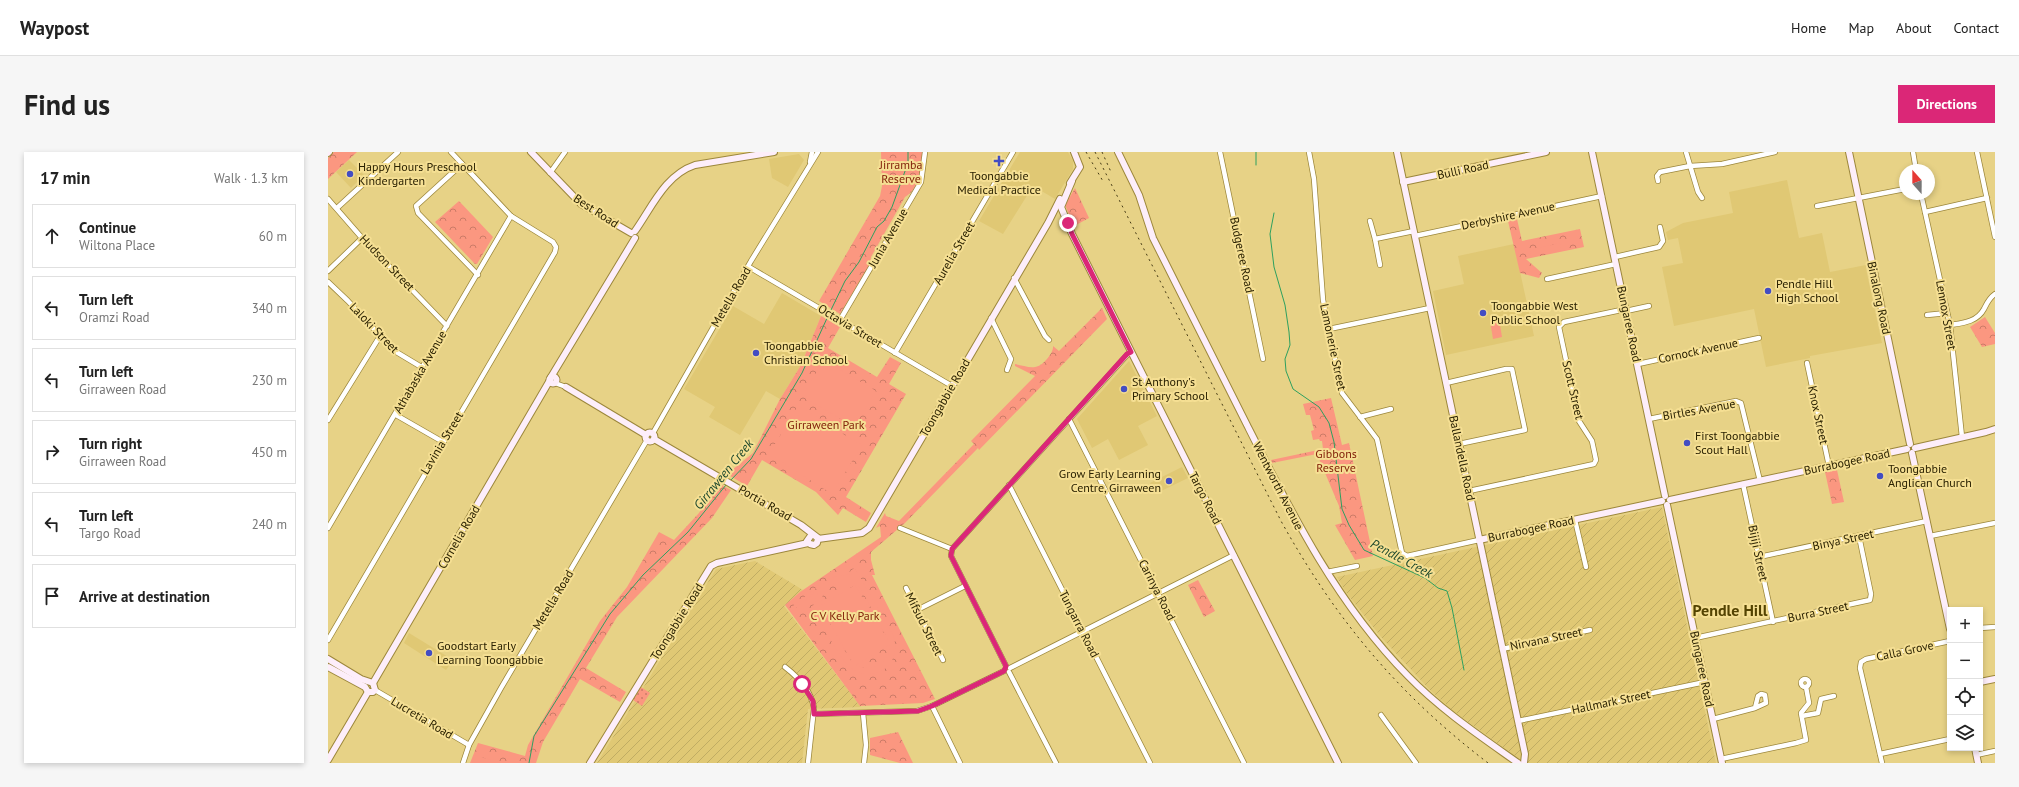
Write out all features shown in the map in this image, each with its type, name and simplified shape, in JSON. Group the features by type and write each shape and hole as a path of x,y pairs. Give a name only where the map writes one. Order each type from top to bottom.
{"street":[{"path":"337,208 398,152"},
{"path":"451,152 512,216"},
{"name":"Best Road","path":"531,152 581,204 634,235"},
{"path":"550,173 565,152"},
{"name":"Cornelia Road","path":"328,760 369,686 545,392 554,380 561,363 622,260 634,235 669,181 684,169 694,166 774,152"},
{"name":"Metella Road","path":"810,162 812,152"},
{"name":"Metella Road","path":"654,436 749,267 810,162 818,152"},
{"name":"Junia Avenue","path":"840,320 921,182 925,152"},
{"name":"Aurelia Street","path":"895,353 1012,152"},
{"name":"Toongabbie Road","path":"818,540 862,533 869,528 1014,278 1048,223 1059,209 1080,167 1074,152"},
{"name":"Wentworth Avenue","path":"1118,152 1139,195 1153,238 1291,512 1326,572 1369,631 1411,680 1446,711 1518,763"},
{"name":"Budgeree Road","path":"1220,152 1263,359"},
{"name":"Lamonerie Street","path":"1309,152 1314,179 1323,300 1342,393 1377,438 1402,553"},
{"name":"Ballandella Road","path":"1397,152 1525,754 1524,763"},
{"name":"Bulli Road","path":"1404,182 1546,152"},
{"name":"Bungaree Road","path":"1592,152 1722,761"},
{"path":"1686,152 1693,171 1698,192 1702,198"},
{"path":"1658,181 1657,176 1660,172 1690,166 1722,164 1775,152"},
{"name":"Binalong Road","path":"1849,152 1947,615"},
{"path":"1913,152 1915,164"},
{"path":"1977,152 1995,237"},
{"path":"462,164 416,206 418,213 478,275"},
{"path":"1817,206 1899,190"},
{"name":"Derbyshire Avenue","path":"1375,239 1414,234 1602,196"},
{"path":"1925,212 1987,198"},
{"name":"Hudson Street","path":"328,199 362,238 447,326"},
{"name":"Lennox Street","path":"1923,200 1950,325 1962,437"},
{"name":"Targo Road","path":"1059,209 1338,763"},
{"name":"Lavinia Street","path":"328,640 555,252 556,247 553,242 512,216"},
{"name":"Athabaska Avenue","path":"328,528 424,368 512,216"},
{"path":"1370,221 1380,265"},
{"path":"1615,257 1659,247 1662,241 1660,227"},
{"path":"328,271 362,238"},
{"path":"1547,279 1616,264"},
{"name":"Octavia Street","path":"749,267 952,386"},
{"path":"1014,278 1045,336 1049,340"},
{"name":"Laloki Street","path":"328,282 396,352 424,368"},
{"path":"1950,325 1974,319 1979,316 1988,301 1995,294"},
{"path":"1626,310 1649,306"},
{"path":"1329,329 1430,308"},
{"name":"Scott Street","path":"1469,491 1594,464 1596,460 1592,442 1579,420 1560,326 1564,322 1626,310"},
{"path":"1927,315 1947,313"},
{"path":"991,318 1011,359 1007,370"},
{"path":"328,420 380,336"},
{"name":"Cornock Avenue","path":"1638,364 1759,338"},
{"path":"1056,763 965,586 951,556 952,549 1127,354 1131,352"},
{"name":"Knox Street","path":"1807,363 1829,466"},
{"path":"1446,382 1512,369 1518,395 1524,430 1459,444"},
{"path":"554,380 646,438 649,432 654,436"},
{"name":"Birtles Avenue","path":"1649,419 1736,401 1741,403 1760,481"},
{"path":"1360,417 1391,409"},
{"path":"396,415 443,442"},
{"name":"Carinya Road","path":"1069,419 1159,593 1244,763"},
{"name":"Burrabogee Road","path":"1402,553 1407,556 1911,449 1995,429"},
{"name":"Portia Road","path":"654,436 796,522 812,534"},
{"name":"Metella Road","path":"463,763 469,745 646,438"},
{"name":"Bijiji Street","path":"1743,484 1772,622"},
{"name":"Tungarra Road","path":"1009,485 1150,763"},
{"path":"1575,520 1586,567"},
{"name":"Binya Street","path":"1759,557 1927,522"},
{"path":"1930,536 1995,523"},
{"path":"900,528 952,549"},
{"path":"812,534 815,535 818,540 814,545 808,543 808,538 812,534"},
{"name":"Burra Street","path":"1695,638 1870,600 1872,594 1859,536"},
{"name":"Toongabbie Road","path":"590,763 711,566 717,563 808,543"},
{"path":"814,714 918,711 932,706 1234,555"},
{"path":"1326,572 1357,566"},
{"path":"917,610 965,586"},
{"name":"Mifsud Street","path":"906,588 943,660"},
{"path":"1983,628 1995,627"},
{"name":"Nirvana Street","path":"1502,649 1590,630"},
{"name":"Calla Grove","path":"1880,754 1862,675 1861,662 1866,659 1947,642"},
{"path":"328,658 369,686 373,692 375,690"},
{"path":"784,666 795,674 813,701 814,714 808,763"},
{"path":"328,667 369,686"},
{"path":"1983,681 1995,679"},
{"name":"Hallmark Street","path":"1518,721 1705,682"},
{"path":"1722,761 1805,740 1806,734 1802,712 1808,707 1809,702 1806,687"},
{"name":"Lucretia Road","path":"375,690 469,745"},
{"path":"1802,716 1818,713 1821,699 1834,696"},
{"path":"932,706 960,763"},
{"path":"1713,719 1755,708"},
{"path":"863,713 866,745 864,763"},
{"path":"1381,715 1416,763"},
{"path":"1882,763 1880,754 1947,740"},
{"path":"1975,751 1978,763"},
{"path":"1976,755 1995,751"}],"shaded area":[{"path":"1020,152 1068,152 1073,161 1073,169 1055,199 1033,186 1003,234 979,221"},
{"path":"799,154 804,160 788,187 772,178 769,159"},
{"name":"Happy Hours Preschool Kindergarten","path":"349,160 364,175 351,188 336,172"},
{"name":"Pendle Hill High School","path":"1787,180 1799,238 1822,233 1830,272 1866,265 1882,343 1810,356 1810,358 1766,367 1754,309 1674,326 1662,267 1683,263 1678,238 1668,240 1666,232 1683,223 1733,213 1729,192"},
{"name":"Toongabbie West Public School","path":"1514,244 1534,336 1446,355 1433,291 1464,284 1458,256"},
{"name":"Toongabbie Christian School","path":"782,293 821,316 801,365 780,399 766,391 740,435 709,417 715,407 684,389 733,306 764,324"},
{"name":"St Anthony's Primary School","path":"1129,361 1157,416 1138,426 1148,445 1119,460 1108,439 1092,448 1077,419"},
{"name":"Grow Early Learning Centre, Girraween","path":"1182,467 1188,478 1155,494 1150,483"},
{"path":"1662,507 1716,763 1525,763 1452,710 1429,689 1381,637 1345,591 1337,577"},
{"path":"755,561 803,590 784,606 861,707 808,709 802,763 597,763 716,569"},
{"name":"Goodstart Early Learning Toongabbie","path":"409,633 453,660 446,670 404,643"}],"green space":[{"path":"334,152 357,152 328,179 328,158"},
{"name":"Jirramba Reserve","path":"881,152 922,152 919,177 914,188 905,197 871,257 870,264 840,314 819,301 880,196 882,186"},
{"path":"1075,188 1089,218 1074,226 1065,205"},
{"path":"459,201 493,237 477,264 475,264 435,222"},
{"path":"1517,219 1522,241 1580,229 1584,247 1526,259 1542,273 1539,278 1520,273 1508,221"},
{"path":"1560,243 1561,250 1531,256 1530,250"},
{"name":"C V Kelly Park","path":"1102,308 1107,319 979,450 978,448 905,523 871,552 871,560 875,575 872,575 935,699 923,703 860,706 785,605 800,592 881,537 880,526 876,528 885,513 886,516 899,521 974,444 971,441 1035,376 1015,366 1015,364 1028,367 1041,365 1050,356 1053,346 1059,351"},
{"name":"Girraween Park","path":"821,316 840,327 828,348 877,377 890,357 901,363 889,384 906,394 846,497 871,513 866,522 843,508 838,515 816,492 762,460 747,486 727,474 753,453 780,399 801,365"},
{"path":"1985,317 1995,333 1995,344 1982,347 1970,327"},
{"path":"1499,319 1502,337 1493,339 1490,321"},
{"path":"824,360 876,391 854,427 802,396"},
{"name":"Gibbons Reserve","path":"1331,398 1342,445 1349,443 1373,556 1355,560 1335,525 1342,523 1339,506 1317,454 1272,463 1271,460 1323,449 1322,441 1319,439 1313,440 1311,431 1314,430 1310,415 1306,415 1303,404"},
{"path":"798,406 818,418 831,421 838,426 843,434 862,445 832,494 769,454"},
{"path":"1837,470 1844,502 1832,504 1825,472"},
{"path":"718,483 731,490 712,518 617,617 586,668 626,692 620,702 580,679 543,742 536,763 470,763 478,743 525,756 528,745 600,621 627,587 659,532 674,540 699,513"},
{"path":"855,568 894,639 895,650 891,662 885,669 875,673 865,674 859,672 854,670 845,662 812,606 815,604 816,597 822,586 827,581 838,576 852,575 850,571","holes":["849,581 856,584 861,589 889,642 855,585 821,605 823,594 829,587 838,582","822,609 853,663 849,658","889,645 887,657 879,665 867,668 856,665"]},
{"path":"1198,580 1215,611 1204,617 1188,585"},
{"path":"819,585 813,591 814,593 791,612 795,608 793,606"},
{"path":"641,687 650,693 642,706 633,700"},
{"path":"898,732 913,763 900,763 870,755 870,738"},
{"path":"474,755 491,760 490,763 472,763"}],"waterway":[{"name":"Girraween Creek","path":"830,312 845,281 859,262 877,227 884,221 892,207 908,163 908,152"},
{"name":"Pendle Creek","path":"1256,152 1256,165"},
{"name":"Pendle Creek","path":"1274,213 1270,234 1274,267 1285,305 1290,345 1285,359 1286,371 1293,389 1319,407 1329,423 1334,442 1342,509 1349,525 1364,550 1425,578 1438,588 1447,591 1452,608 1464,670"},
{"name":"Girraween Creek","path":"730,481 751,459 802,373 828,316"},
{"name":"Girraween Creek","path":"529,763 534,736 610,614 643,575 688,532 726,485"}],"railway":[{"path":"1086,152 1104,183"},
{"path":"1095,152 1281,521 1302,557 1347,623 1397,682 1425,710 1488,763"},
{"path":"1102,152 1111,172"}],"place":[{"name":"Toongabbie Medical Practice","path":"999,161"},
{"name":"Happy Hours Preschool Kindergarten","path":"350,174"},
{"name":"Pendle Hill High School","path":"1768,291"},
{"name":"Toongabbie West Public School","path":"1483,313"},
{"name":"Toongabbie Christian School","path":"756,353"},
{"name":"St Anthony's Primary School","path":"1124,389"},
{"name":"First Toongabbie Scout Hall","path":"1687,443"},
{"name":"Toongabbie Anglican Church","path":"1880,476"},
{"name":"Grow Early Learning Centre, Girraween","path":"1169,481"},
{"name":"Goodstart Early Learning Toongabbie","path":"429,653"}],"district":[{"name":"Pendle Hill","path":"1730,610"}],"route":[{"path":"802,684 813,701 814,714 918,711 924,710 1004,671 1006,666 950,553 955,544 1127,354 1131,352 1072,234 1068,223"}]}
